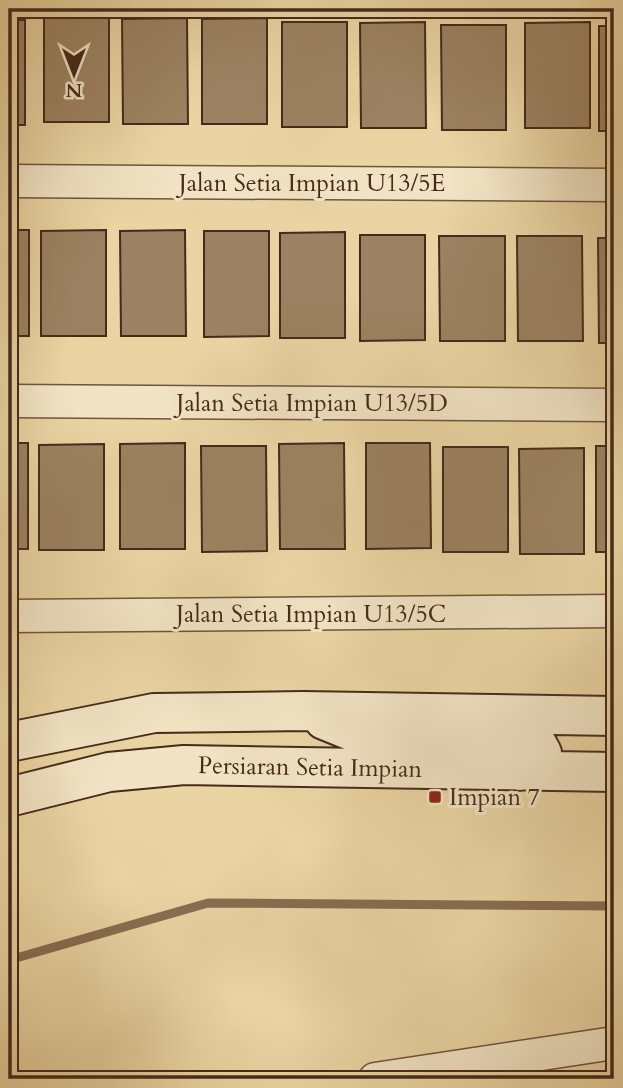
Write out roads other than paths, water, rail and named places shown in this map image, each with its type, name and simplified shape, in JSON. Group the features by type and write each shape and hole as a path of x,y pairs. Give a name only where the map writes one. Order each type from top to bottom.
{"street":[{"name":"Jalan Setia Impian U13/5E","path":"9,181 614,184"},
{"name":"Jalan Setia Impian U13/5D","path":"9,401 614,405"},
{"name":"Jalan Setia Impian U13/5C","path":"9,616 614,611"},
{"path":"303,711 371,739 472,743 523,739 537,744 542,753 537,761 519,771"},
{"path":"9,742 154,713 303,711 614,716"},
{"name":"Persiaran Setia Impian","path":"16,794 109,772 184,765 614,772"},
{"path":"566,771 614,783"},
{"path":"375,1079 614,1043"}],"waterway":[{"path":"9,960 208,903 614,906"}],"place":[{"name":"Impian 7","path":"435,797"}]}
